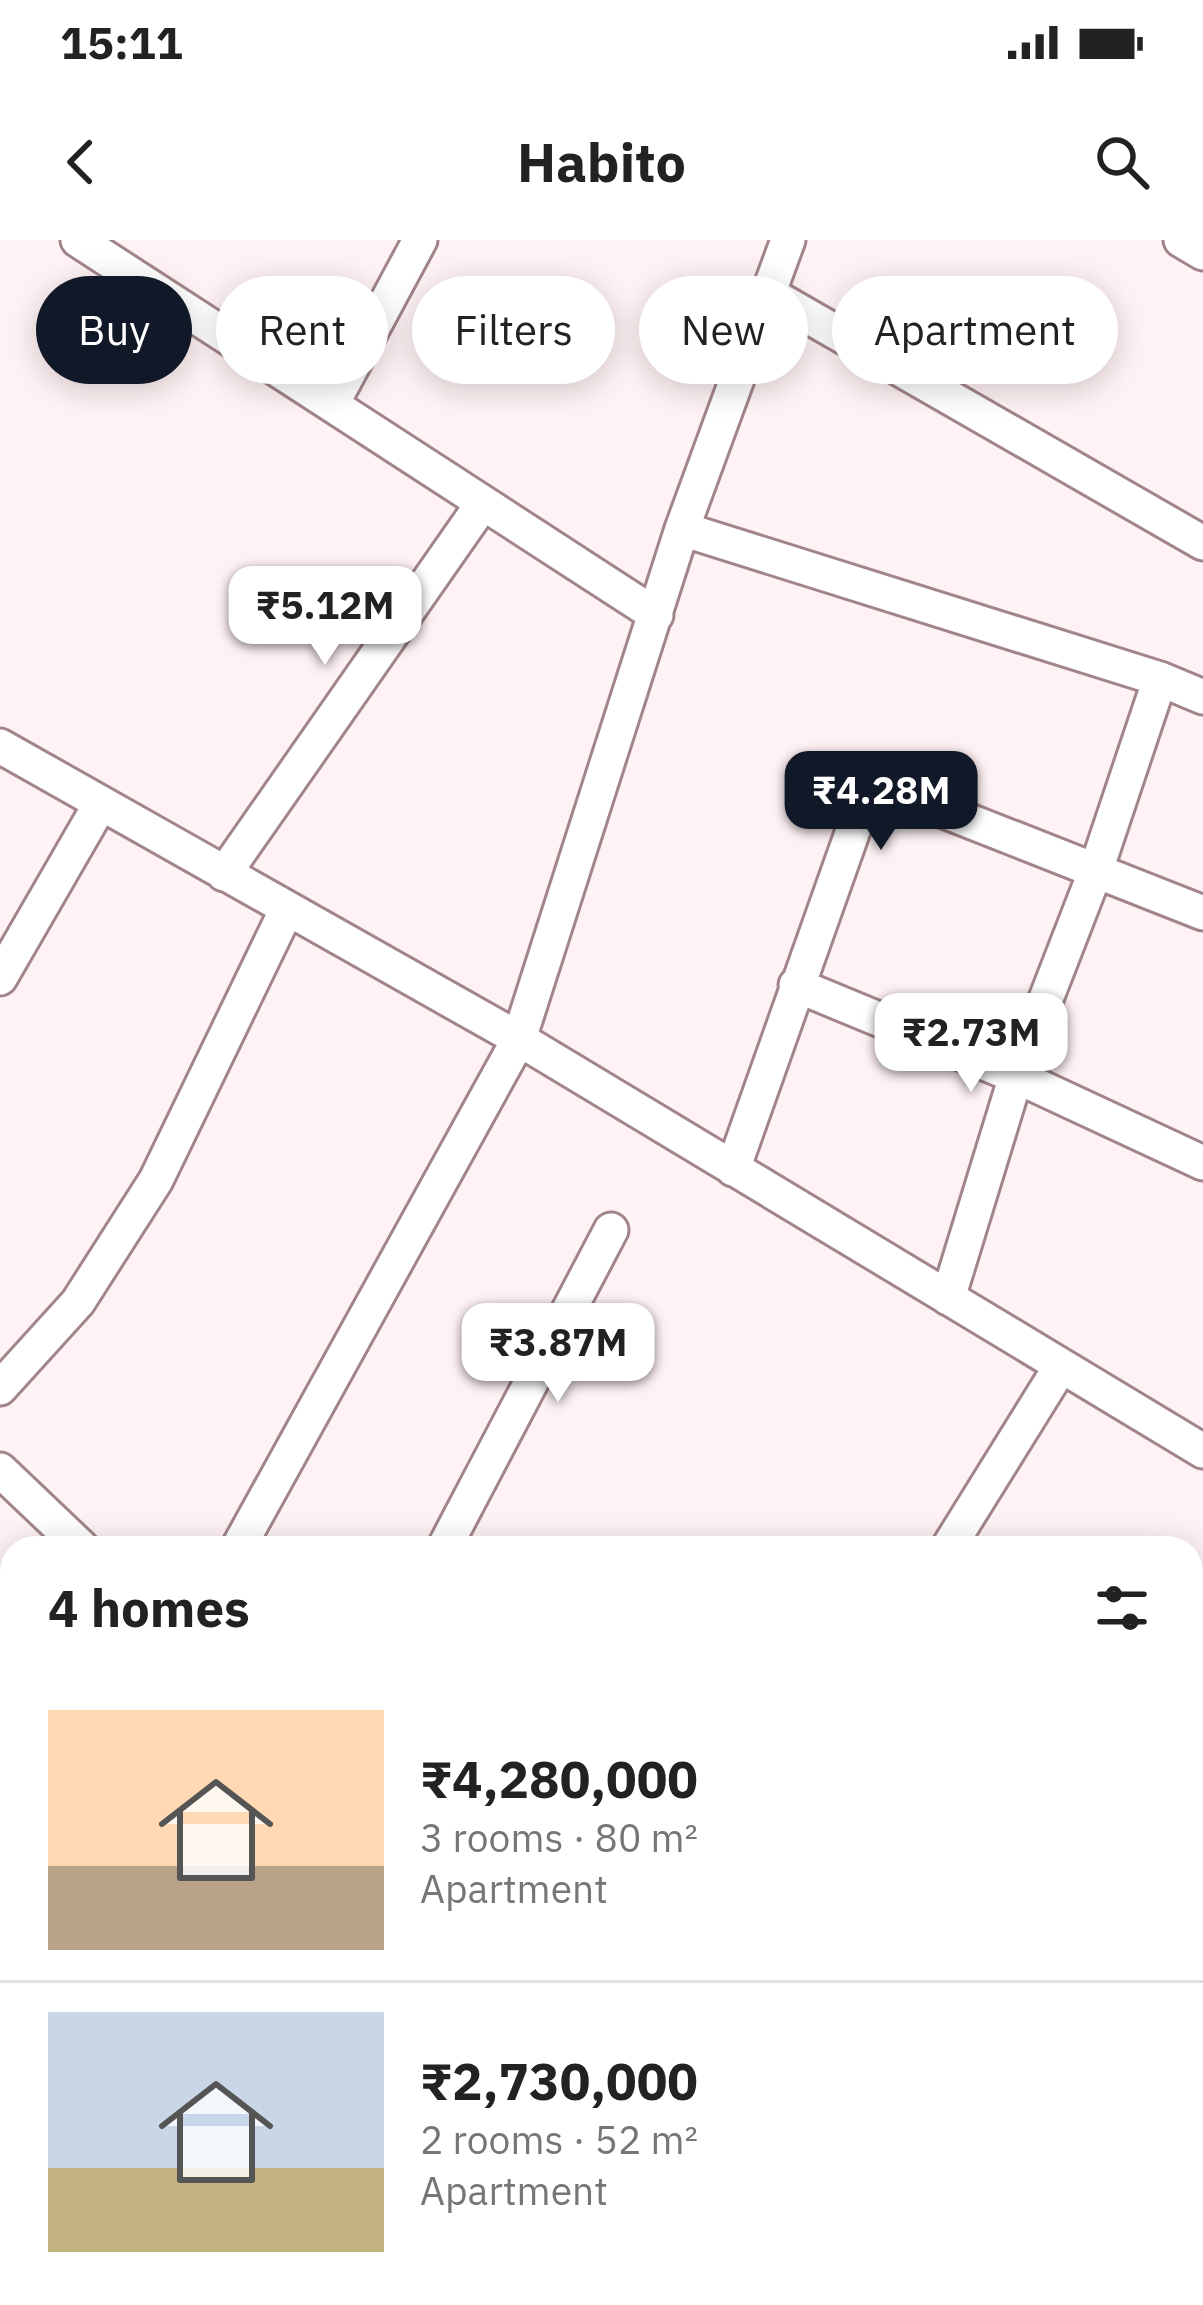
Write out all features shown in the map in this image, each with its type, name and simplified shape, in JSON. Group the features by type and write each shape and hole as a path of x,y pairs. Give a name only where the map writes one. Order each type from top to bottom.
{"street":[{"path":"78,240 656,615"},
{"path":"332,404 420,240"},
{"path":"773,276 788,240"},
{"path":"1180,240 1203,253"},
{"path":"808,316 1203,543"},
{"path":"245,1536 519,1039 682,529 733,384"},
{"path":"224,874 483,503"},
{"path":"682,529 1160,679 1203,697"},
{"path":"948,1298 1016,1076 1096,870 1160,679"},
{"path":"0,746 519,1039 1061,1366 1201,1445"},
{"path":"733,1169 861,808 890,793 907,796 1203,913"},
{"path":"0,978 101,803"},
{"path":"0,1388 78,1302 156,1180 287,909"},
{"path":"796,985 1016,1076 1203,1162"},
{"path":"450,1536 611,1230"},
{"path":"955,1536 1061,1366"},
{"path":"0,1470 69,1536"}]}
